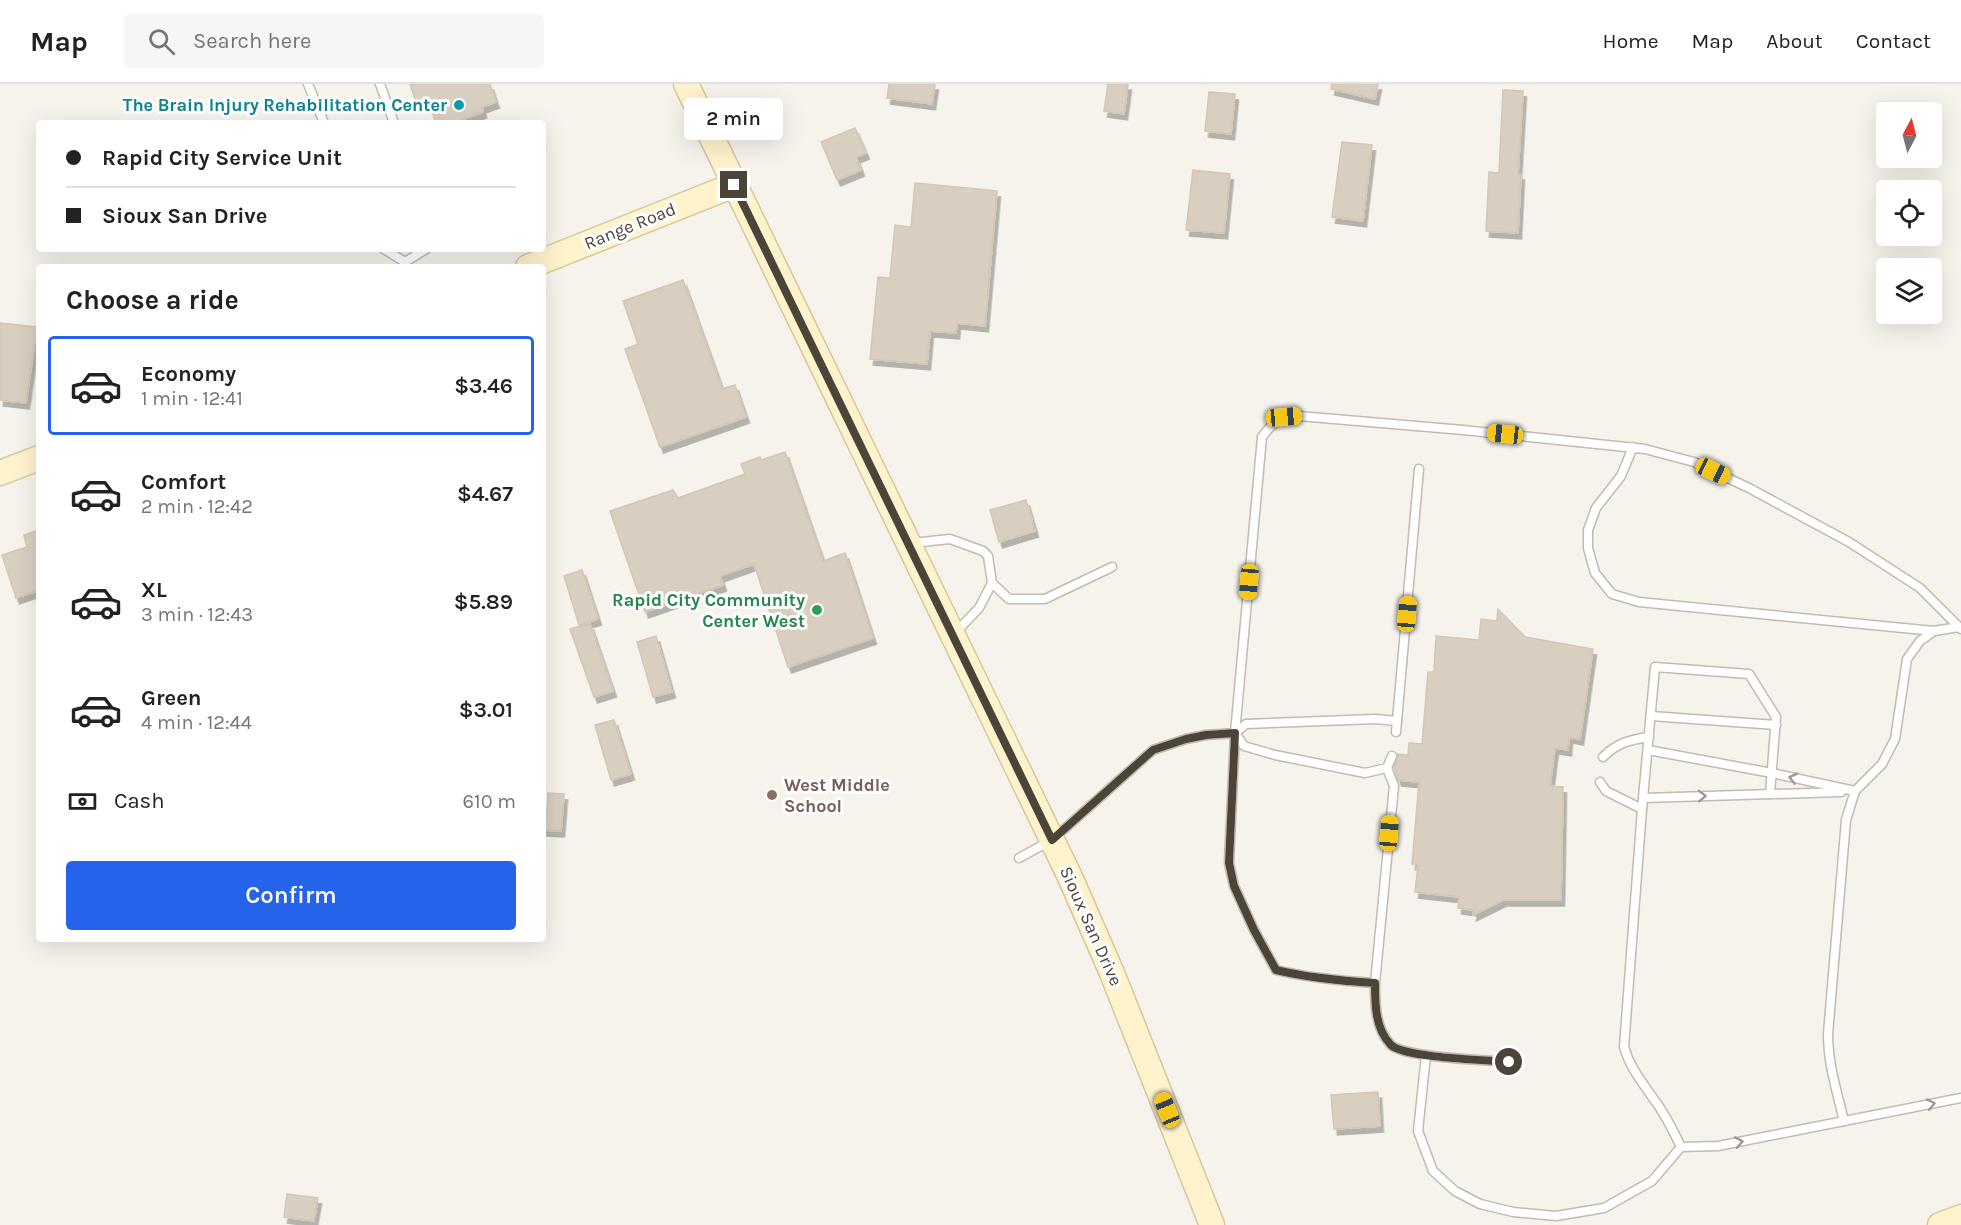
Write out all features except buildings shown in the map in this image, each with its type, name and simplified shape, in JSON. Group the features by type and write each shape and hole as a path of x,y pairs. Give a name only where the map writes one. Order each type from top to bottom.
{"street":[{"name":"Sioux San Drive","path":"686,84 1052,840 1112,973 1212,1225"},
{"name":"Range Road","path":"536,264 734,185"},
{"path":"0,473 36,459"},
{"path":"1940,1225 1961,1217"}],"lane":[{"path":"308,84 323,120"},
{"path":"380,84 393,120"},
{"path":"388,252 405,264"},
{"path":"407,264 422,252"},
{"path":"1375,983 1335,980 1276,970 1234,886 1229,863 1235,733 1262,437 1273,422 1284,417 1299,416 1462,430 1633,447 1694,462 1749,488 1849,542 1920,588 1960,628"},
{"path":"1633,447 1621,476 1596,508 1588,530 1588,548 1595,573 1612,594 1639,602 1934,631 1960,628"},
{"path":"1396,732 1419,469"},
{"path":"909,543 950,539 983,551 988,556 992,584 979,608 953,635"},
{"path":"992,584 1009,599 1045,599 1112,567"},
{"path":"1844,1121 1828,1052 1828,1034 1846,820 1856,791 1881,764 1895,739 1907,659 1920,641 1934,631"},
{"path":"1681,1147 1663,1112 1634,1072 1624,1047 1655,667 1749,674 1776,717 1770,794"},
{"path":"1651,716 1776,725"},
{"path":"1019,858 1052,840 1153,750 1186,739 1235,733 1246,724 1375,719 1397,721"},
{"path":"1235,733 1244,746 1275,755 1365,773 1388,768"},
{"path":"1603,757 1613,747 1631,740 1649,737"},
{"path":"1648,750 1856,791"},
{"path":"1392,756 1388,768 1394,786 1375,983 1377,1015 1381,1029 1391,1045 1408,1053 1509,1062"},
{"path":"1600,782 1606,791 1642,809"},
{"path":"1644,798 1856,791"},
{"path":"1426,1055 1418,1131 1433,1172 1455,1191 1480,1204 1513,1212 1556,1216 1604,1208 1652,1180 1681,1147 1718,1146 1961,1098"}],"place":[{"name":"The Brain Injury Rehabilitation Center","path":"459,105"},
{"name":"Rapid City Community Center West","path":"817,610"},
{"name":"West Middle School","path":"772,795"}],"route":[{"path":"734,185 1052,840 1153,750 1186,739 1235,733 1229,863 1234,886 1276,970 1335,980 1375,983 1375,1004 1381,1029 1391,1045 1408,1053 1509,1062"}]}
